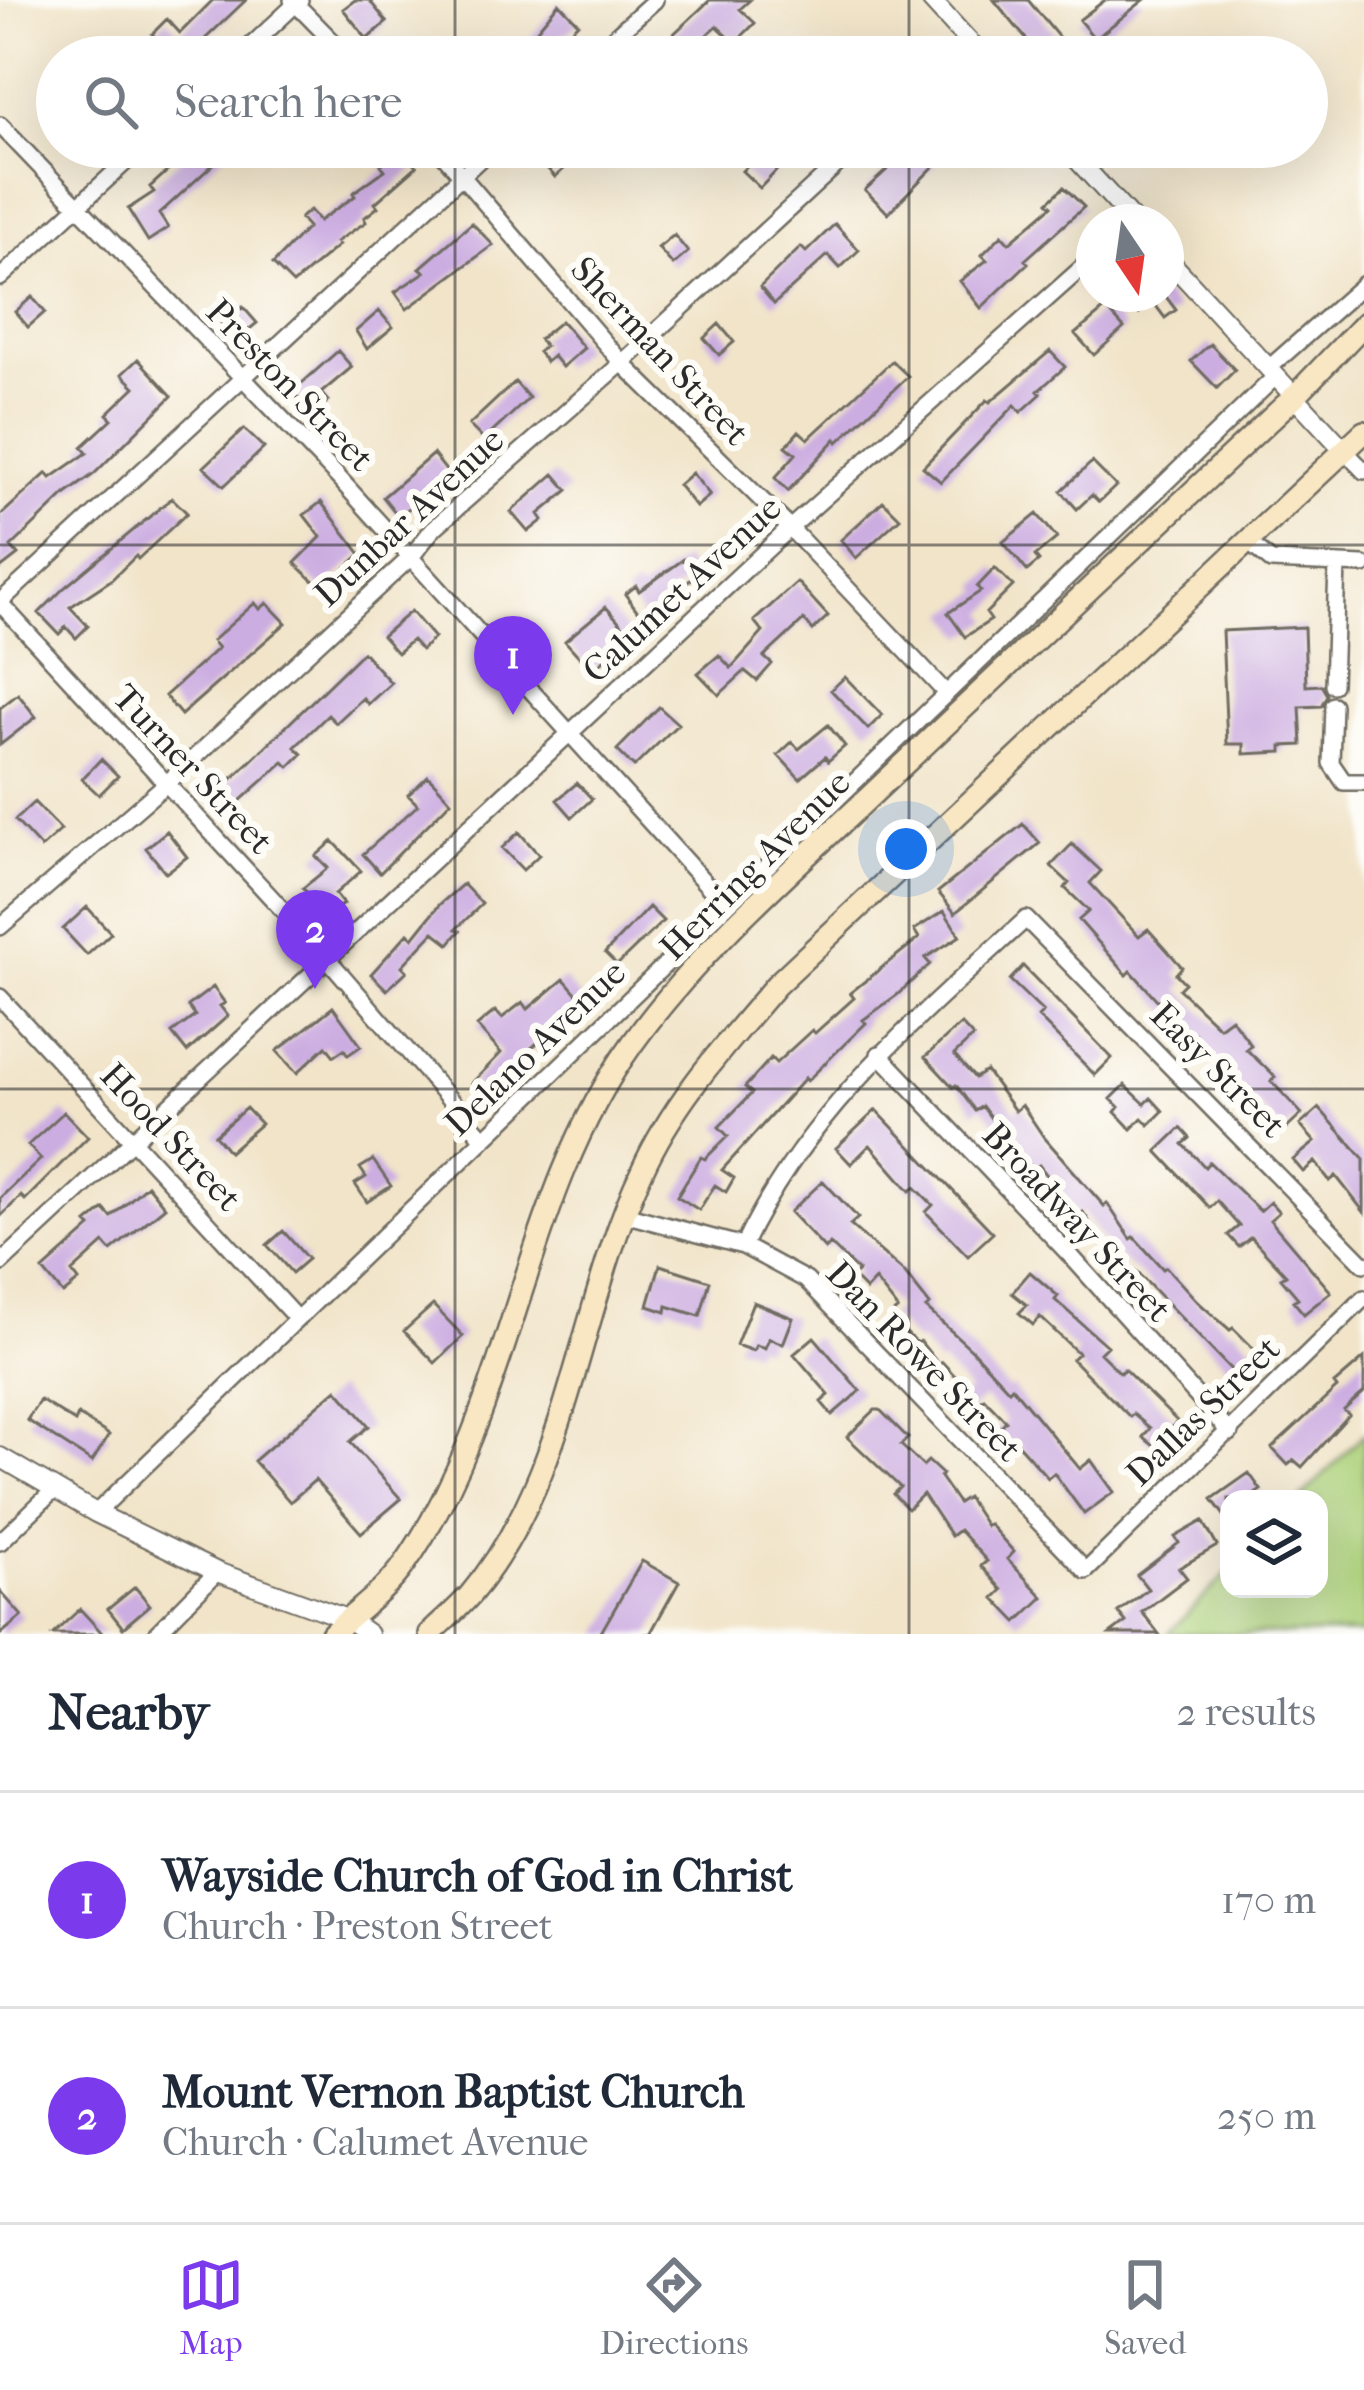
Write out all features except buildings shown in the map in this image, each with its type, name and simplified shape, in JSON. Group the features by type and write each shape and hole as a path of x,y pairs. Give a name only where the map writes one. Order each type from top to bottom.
{"main road":[{"name":"Herring Avenue","path":"340,1627 401,1570 453,1483 482,1418 563,1166 590,1111 634,1041 726,931 1294,397 1364,324"},
{"path":"430,1634 471,1594 519,1516 548,1451 624,1214 676,1108 776,985 1364,432"}],"street":[{"path":"615,36 655,0"},
{"path":"931,0 964,36"},
{"path":"260,36 296,1 328,36"},
{"name":"Preston Street","path":"0,125 36,164"},
{"name":"Preston Street","path":"39,168 411,556 726,906"},
{"path":"0,278 119,168"},
{"name":"Sherman Street","path":"459,168 622,363 790,527 946,693"},
{"path":"0,602 470,168"},
{"name":"Dunbar Avenue","path":"0,927 167,783 411,556 433,529 833,168"},
{"path":"1085,168 1117,204"},
{"name":"Calumet Avenue","path":"0,1264 790,527 1076,273"},
{"path":"1184,276 1364,471"},
{"name":"Delano Avenue","path":"96,1513 1364,284"},
{"path":"1246,541 1270,562 1364,565"},
{"path":"1333,685 1337,566"},
{"name":"Turner Street","path":"0,602 327,958 484,1138"},
{"path":"1333,705 1331,763 1344,782 1364,782"},
{"name":"Easy Street","path":"878,1054 1026,919 1364,1264"},
{"name":"Hood Street","path":"0,997 297,1319"},
{"path":"743,1246 805,1139 878,1054"},
{"name":"Broadway Street","path":"878,1054 1070,1255 1230,1433"},
{"name":"Dan Rowe Street","path":"624,1214 743,1246 806,1280 1086,1571"},
{"name":"Dallas Street","path":"1086,1571 1364,1298"},
{"path":"0,1456 96,1513 217,1572 340,1627 368,1634"},
{"path":"0,1542 54,1490"},
{"path":"156,1634 217,1572"}],"green space":[{"path":"1364,1434 1364,1634 1168,1634 1220,1581 1220,1598 1328,1598 1328,1490 1309,1490"}],"place":[{"name":"Wayside Church of God in Christ","path":"513,715"},
{"name":"Mount Vernon Baptist Church","path":"315,989"}]}
